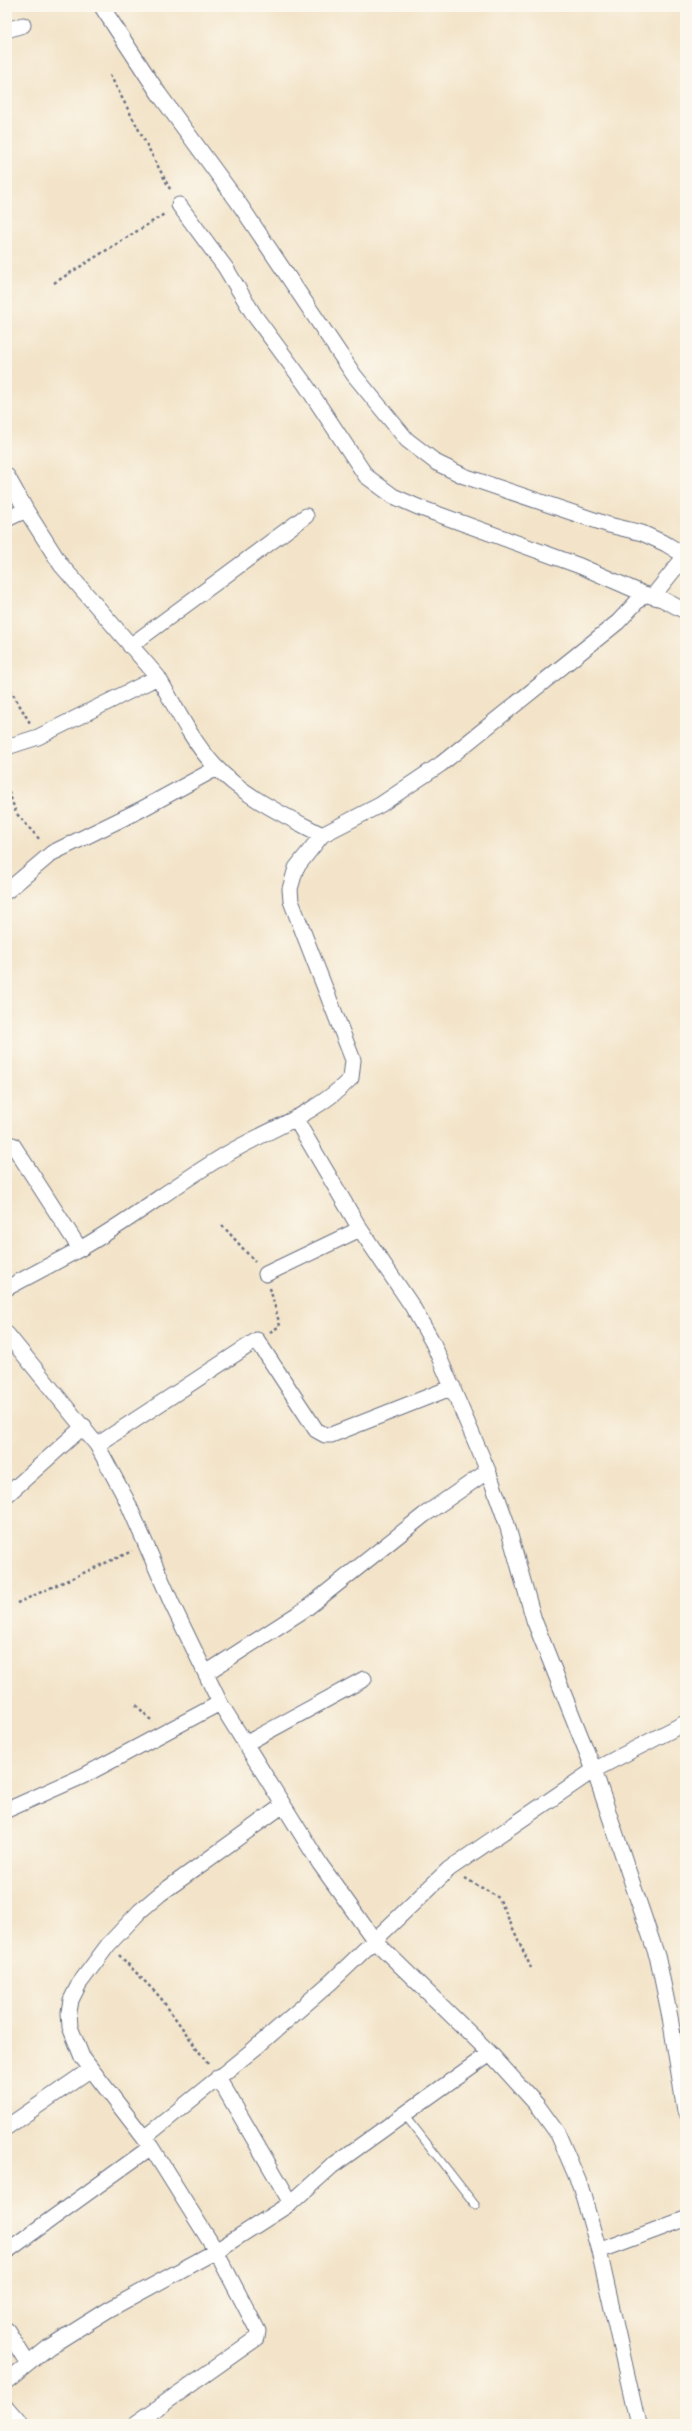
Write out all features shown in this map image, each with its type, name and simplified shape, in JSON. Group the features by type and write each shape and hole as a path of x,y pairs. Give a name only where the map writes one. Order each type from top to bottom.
{"street":[{"path":"7,1288 80,1249 136,1215 220,1158 295,1118 342,1087 351,1078 354,1068 353,1060 346,1039 291,901 290,889 296,868 322,835 380,805 441,764 618,622 649,595 684,555 666,544 642,533 609,525 464,476 437,463 407,440 354,375 238,202 159,94 102,7"},
{"path":"7,30 23,25"},
{"path":"179,205 208,242 254,315 305,384 366,476 393,496 418,507 580,566 685,611"},
{"path":"7,476 26,510 61,565 158,677 199,745 217,768 252,797 322,835"},
{"path":"7,519 26,510"},
{"path":"130,646 306,516"},
{"path":"7,747 38,737 158,677"},
{"path":"7,891 52,854 140,810 217,768"},
{"path":"295,1118 360,1229 412,1306 433,1343 488,1470 506,1521 534,1620 594,1770 658,1959 670,2017 685,2111"},
{"path":"13,1145 80,1249"},
{"path":"266,1274 360,1229"},
{"path":"7,1334 84,1426 98,1445 147,1544 172,1604 220,1703 282,1806 320,1864 375,1941 490,2053 537,2105 558,2134 580,2185 599,2251 638,2424"},
{"path":"98,1445 257,1340 316,1430 325,1435 453,1387"},
{"path":"7,1495 84,1426"},
{"path":"206,1673 307,1608 424,1515 488,1470"},
{"path":"245,1744 364,1679"},
{"path":"7,1810 83,1776 220,1703"},
{"path":"7,2251 147,2142 218,2077 254,2049 375,1941 449,1869 594,1770 685,1722"},
{"path":"135,2424 257,2338 257,2327 216,2251 147,2142 91,2069 74,2040 70,2028 69,2012 71,2000 79,1984 108,1945 140,1911 160,1894 282,1806"},
{"path":"7,2381 49,2347 108,2310 216,2251 291,2203 332,2166 490,2053"},
{"path":"7,2127 91,2069"},
{"path":"218,2077 291,2203"},
{"path":"599,2251 685,2219"},
{"path":"7,2330 28,2364"},
{"path":"7,2408 21,2424"}],"lane":[{"path":"404,2114 476,2206"}],"path":[{"path":"54,283 179,205 110,75"},
{"path":"7,684 38,737"},
{"path":"7,786 16,813 52,854"},
{"path":"222,1225 266,1274 280,1326 257,1340"},
{"path":"17,1603 147,1544"},
{"path":"136,1705 165,1733"},
{"path":"449,1869 500,1898 531,1968"},
{"path":"108,1945 160,1997 218,2077"}]}
